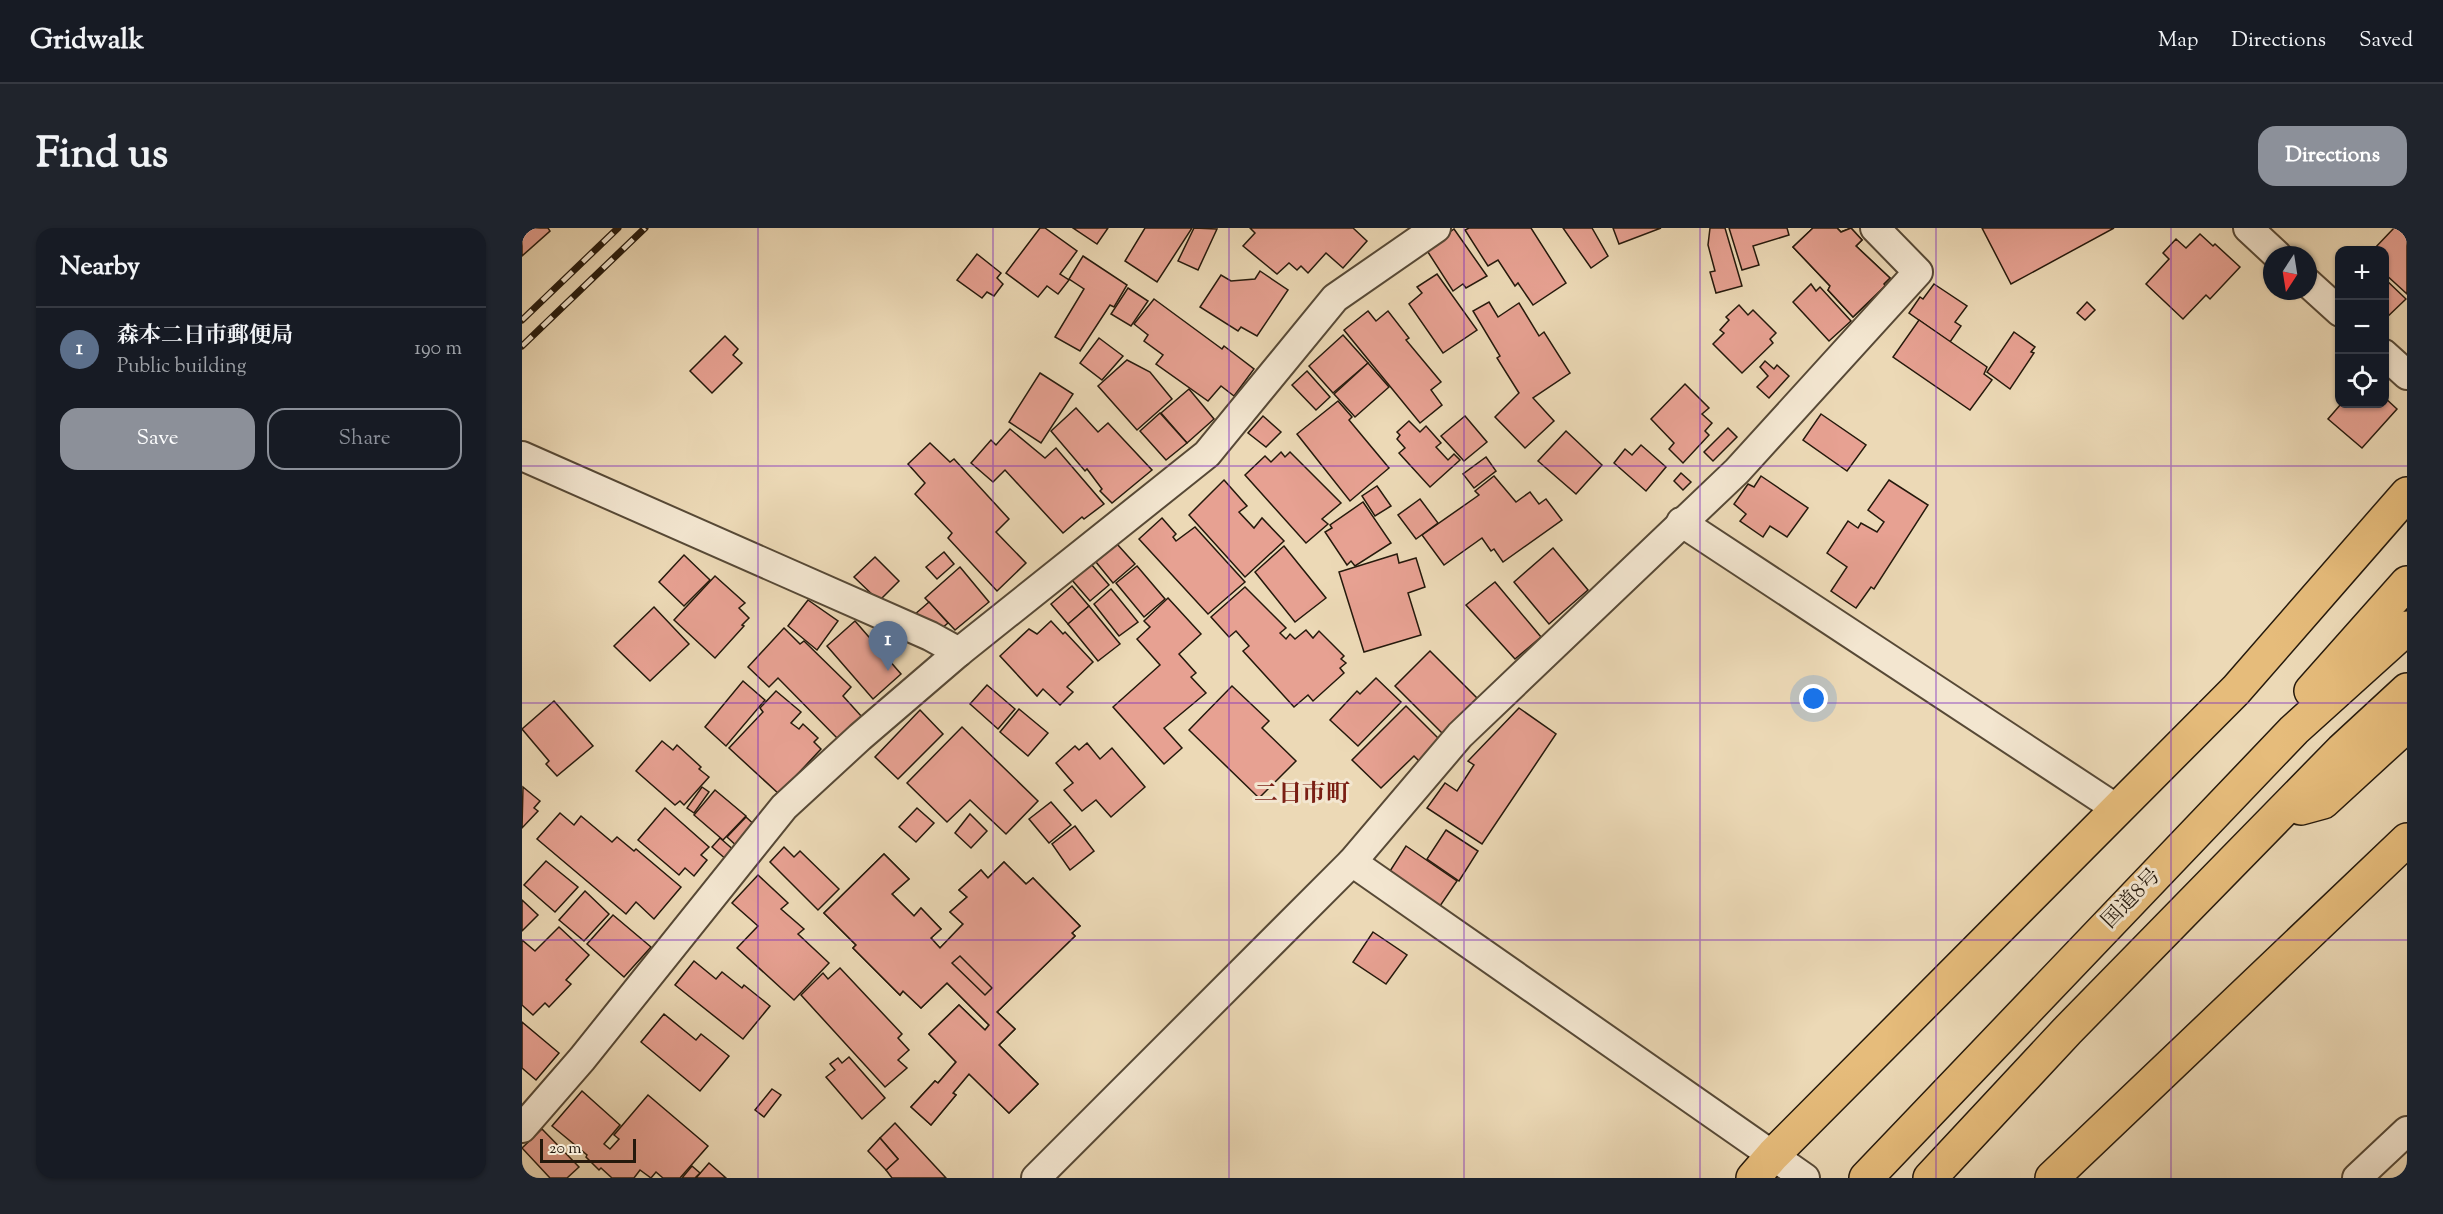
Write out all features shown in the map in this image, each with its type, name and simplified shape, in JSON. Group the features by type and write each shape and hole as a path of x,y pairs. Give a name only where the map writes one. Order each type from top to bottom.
{"highway":[{"path":"1763,1166 2236,690 2407,494"},
{"path":"2294,730 2303,699 2407,583"},
{"name":"国道8号","path":"1866,1178 2294,730 2407,628"},
{"path":"1930,1178 2067,1031 2342,750 2407,690"},
{"path":"2282,813 2323,802 2407,725"},
{"path":"2052,1178 2407,840"}],"street":[{"path":"522,1128 582,1059 784,807 860,737 959,652 1207,454 1335,298 1436,228"},
{"path":"1036,1178 1352,862 1460,735 1737,471 1918,272 1875,228"},
{"path":"2248,228 2267,246"},
{"path":"2317,291 2335,307"},
{"path":"2389,358 2407,375"},
{"path":"522,456 930,636 959,652"},
{"path":"1681,522 2117,809"},
{"path":"1352,862 1763,1166 1805,1178"},
{"path":"2357,1178 2407,1131"}],"building":[{"path":"522,228 548,228 550,231 522,256"},
{"path":"1040,228 1045,228 1077,251 1060,274 1069,280 1058,294 1047,286 1038,297 1006,273"},
{"path":"1073,228 1108,228 1097,244"},
{"path":"1145,228 1192,228 1157,282 1125,261"},
{"path":"1194,228 1217,229 1198,270 1178,261"},
{"path":"1250,228 1353,228 1367,241 1343,268 1326,253 1308,273 1301,266 1297,270 1289,263 1277,274 1243,246 1255,233"},
{"path":"1469,228 1531,228 1566,283 1533,305 1518,283 1515,286 1498,260 1488,266 1465,230"},
{"path":"1563,228 1592,228 1608,256 1591,268"},
{"path":"1613,228 1661,228 1619,244"},
{"path":"1710,228 1725,228 1742,286 1716,293 1710,272 1715,271 1708,245"},
{"path":"1729,228 1787,228 1789,235 1753,246 1759,265 1742,270"},
{"path":"1813,228 1837,228 1841,232 1851,228 1862,240 1856,246 1890,278 1884,284 1885,286 1853,317 1828,290 1830,286 1793,247"},
{"path":"1813,228 1837,228 1841,232 1851,228 1862,240 1856,246 1890,278 1884,284 1885,286 1853,317 1828,290 1830,286 1793,247"},
{"path":"1982,228 2114,228 2011,284"},
{"path":"2394,228 2403,228 2407,232 2407,294 2389,278 2389,246 2377,246"},
{"path":"1454,229 1487,276 1466,288 1463,284 1453,291 1426,249"},
{"path":"2200,234 2213,246 2215,244 2240,267 2210,299 2206,295 2183,319 2146,284 2169,259 2163,253 2176,239 2186,248"},
{"path":"977,254 1001,273 997,278 1003,284 994,296 987,292 982,298 957,280"},
{"path":"1083,256 1127,285 1114,307 1110,305 1080,351 1055,337 1084,289 1069,279"},
{"path":"1260,271 1288,290 1257,336 1241,327 1238,331 1200,307 1221,275 1231,281 1255,279"},
{"path":"1437,274 1477,330 1443,353 1409,304 1422,293 1417,287"},
{"path":"2389,283 2406,299 2389,315"},
{"path":"1811,284 1816,291 1820,287 1851,321 1829,341 1793,302"},
{"path":"1934,284 1967,306 1955,322 1961,326 1950,342 1909,313 1920,297 1923,299"},
{"path":"1128,288 1148,301 1131,326 1111,314"},
{"path":"1154,299 1222,349 1224,346 1254,369 1234,396 1221,386 1208,401 1156,364 1163,355 1144,341 1148,335 1134,324"},
{"path":"1489,302 1498,317 1519,303 1539,336 1544,332 1570,373 1533,398 1554,421 1525,448 1495,417 1519,393 1497,358 1500,356 1473,311"},
{"path":"2087,302 2095,310 2085,320 2077,313"},
{"path":"1739,305 1748,315 1753,310 1776,333 1770,339 1773,343 1742,373 1713,344 1724,333 1720,330 1729,320 1726,317"},
{"path":"1368,311 1376,321 1388,311 1409,338 1406,340 1441,382 1431,390 1442,405 1420,423 1344,330"},
{"path":"1919,320 1987,367 1984,374 1992,380 1970,410 1893,357"},
{"path":"2014,332 2035,347 2031,352 2034,353 2010,389 1987,372"},
{"path":"1343,335 1368,363 1333,393 1309,366"},
{"path":"725,336 738,349 733,355 742,363 712,393 690,371"},
{"path":"1099,338 1123,356 1102,380 1080,363"},
{"path":"1127,360 1150,372 1172,399 1137,430 1098,386"},
{"path":"1765,361 1774,369 1777,365 1789,376 1769,398 1757,387 1768,376 1760,367"},
{"path":"1368,363 1389,387 1355,417 1334,394"},
{"path":"1307,371 1330,397 1316,410 1292,385"},
{"path":"1040,373 1073,394 1041,443 1009,422"},
{"path":"1685,384 1709,408 1702,414 1712,423 1705,431 1709,435 1683,463 1669,449 1674,443 1651,419"},
{"path":"1189,389 1214,419 1187,443 1161,413"},
{"path":"1338,401 1352,417 1349,420 1389,468 1350,501 1297,434"},
{"path":"2389,402 2397,409 2362,448 2328,419 2338,408 2389,408"},
{"path":"1076,408 1098,432 1108,423 1152,470 1112,503 1100,491 1102,489 1087,469 1085,471 1051,431"},
{"path":"1160,413 1187,443 1166,460 1140,431"},
{"path":"1821,414 1866,445 1847,471 1803,440"},
{"path":"1263,416 1281,432 1266,447 1248,433"},
{"path":"1465,416 1487,442 1464,461 1441,436"},
{"path":"1409,421 1420,432 1426,426 1441,443 1436,447 1448,460 1454,454 1460,460 1430,487 1399,453 1405,448 1397,439 1400,435 1397,432"},
{"path":"1728,428 1737,437 1713,461 1704,452"},
{"path":"1010,429 1045,458 1056,448 1104,504 1084,519 1082,517 1063,533 1005,470 993,482 971,463 991,440 996,445"},
{"path":"1566,431 1602,465 1576,494 1538,461"},
{"path":"930,443 950,462 954,459 1009,519 996,532 1026,563 997,591 948,538 952,533 915,494 925,483 908,464"},
{"path":"1641,445 1666,467 1646,491 1614,463 1625,449 1632,455"},
{"path":"1281,452 1285,457 1290,452 1341,503 1322,519 1328,524 1306,543 1245,475 1265,456 1271,462"},
{"path":"1486,457 1496,471 1474,488 1463,474"},
{"path":"1681,473 1691,482 1683,490 1674,481"},
{"path":"1494,476 1516,502 1530,492 1539,504 1546,499 1562,520 1503,562 1482,538 1444,565 1422,535 1479,495 1475,491"},
{"path":"1761,476 1808,508 1787,537 1770,526 1763,537 1740,521 1746,514 1734,504 1748,484 1754,487"},
{"path":"1224,480 1247,506 1239,512 1254,528 1262,518 1284,541 1245,577 1189,515"},
{"path":"1889,480 1928,505 1874,589 1871,587 1856,608 1831,591 1847,567 1827,553 1848,521 1858,528 1861,523 1877,532 1884,522 1868,510"},
{"path":"1377,486 1391,506 1375,516 1362,496"},
{"path":"1420,499 1438,523 1416,539 1398,515"},
{"path":"1363,502 1391,543 1355,566 1351,561 1347,565 1325,532 1332,528 1330,525"},
{"path":"1162,518 1176,534 1173,537 1176,541 1195,527 1245,582 1208,614 1139,539"},
{"path":"1117,544 1135,564 1113,583 1096,562"},
{"path":"1284,546 1326,598 1295,622 1255,572"},
{"path":"1553,548 1588,590 1549,624 1514,582"},
{"path":"944,552 954,564 937,579 926,567"},
{"path":"1397,554 1399,563 1416,558 1425,587 1408,593 1421,635 1364,652 1339,572"},
{"path":"684,555 710,580 684,606 659,582"},
{"path":"875,557 899,581 879,601 854,577"},
{"path":"1091,564 1109,585 1090,601 1072,580"},
{"path":"1137,566 1165,599 1144,617 1116,583"},
{"path":"960,567 989,602 955,630 925,598"},
{"path":"715,576 745,603 739,608 749,618 715,658 674,620"},
{"path":"1495,582 1541,637 1515,659 1466,605"},
{"path":"1072,586 1089,606 1068,624 1051,604"},
{"path":"1245,587 1286,628 1280,633 1286,639 1290,634 1295,639 1306,630 1313,638 1319,631 1344,656 1341,659 1346,663 1340,668 1344,673 1313,701 1308,695 1294,707 1243,651 1249,646 1236,631 1229,637 1211,617"},
{"path":"1111,589 1138,622 1119,636 1094,604"},
{"path":"1168,598 1201,634 1179,654 1196,673 1191,677 1206,693 1164,728 1182,748 1164,764 1113,707 1160,665 1137,639 1150,627 1144,621"},
{"path":"808,600 838,621 817,650 788,626"},
{"path":"929,602 948,623 942,628 914,615"},
{"path":"1089,606 1120,644 1098,661 1068,624"},
{"path":"654,607 689,644 650,681 614,646"},
{"path":"855,621 901,674 873,699 827,646"},
{"path":"1051,621 1063,634 1065,632 1093,662 1067,687 1073,692 1060,705 1043,689 1037,696 1000,656 1029,629 1037,634"},
{"path":"784,628 800,644 804,641 851,687 843,696 862,717 839,740 778,678 769,687 748,667"},
{"path":"1430,651 1478,699 1443,734 1395,686"},
{"path":"1376,678 1401,702 1358,746 1330,720 1357,691 1360,694"},
{"path":"743,681 765,700 726,746 705,727"},
{"path":"987,685 1015,709 998,729 970,704"},
{"path":"1232,686 1269,721 1262,728 1296,761 1259,798 1189,730"},
{"path":"776,691 801,712 791,723 799,729 803,724 818,738 814,742 821,749 779,794 729,748 763,712 760,708"},
{"path":"554,701 593,746 557,776 546,764 549,761 522,729"},
{"path":"1406,706 1440,740 1420,762 1414,756 1381,788 1352,760"},
{"path":"1519,708 1556,734 1482,844 1427,808 1445,783 1457,791 1474,765 1468,761"},
{"path":"1019,709 1048,733 1028,756 1000,732"},
{"path":"920,710 943,734 898,779 875,757"},
{"path":"962,727 1038,801 1006,834 970,800 947,822 907,783"},
{"path":"662,741 673,750 677,745 709,777 684,805 680,801 675,805 636,771"},
{"path":"1087,743 1100,759 1112,748 1145,787 1111,817 1096,800 1082,811 1064,790 1073,783 1056,763 1075,746 1079,750"},
{"path":"523,787 540,801 534,808 538,811 522,828"},
{"path":"702,787 709,792 694,813 687,808"},
{"path":"715,790 746,816 723,840 694,815"},
{"path":"1051,802 1071,825 1049,843 1029,819"},
{"path":"665,808 709,847 701,855 707,860 694,876 685,868 679,875 638,840"},
{"path":"917,808 934,823 916,842 899,827"},
{"path":"560,813 574,825 581,816 612,842 617,837 634,851 636,849 681,887 654,919 636,902 626,914 537,839"},
{"path":"970,814 987,831 971,848 955,833"},
{"path":"746,817 759,829 740,849 727,837"},
{"path":"1075,826 1094,851 1070,870 1052,844"},
{"path":"1446,830 1478,851 1459,881 1427,859"},
{"path":"720,838 736,852 728,861 712,847"},
{"path":"1406,846 1457,881 1440,906 1390,871"},
{"path":"784,847 794,857 800,851 839,889 818,910 770,862"},
{"path":"884,854 909,879 892,894 914,916 921,908 941,929 931,938 940,948 963,924 950,912 967,897 959,890 981,870 988,878 1004,862 1026,884 1033,878 1080,926 1072,933 1075,936 997,1012 1015,1029 999,1045 1038,1084 1009,1113 969,1074 953,1093 956,1095 931,1125 911,1107 935,1081 938,1083 956,1062 929,1034 959,1005 985,1030 989,1025 947,983 921,1008 903,991 900,995 853,948 856,945 824,913","holes":["960,956 992,988 985,995 952,963"]},
{"path":"884,854 909,879 892,894 914,916 921,908 941,929 931,938 940,948 963,924 950,912 967,897 959,890 981,870 988,878 1004,862 1026,884 1033,878 1080,926 1072,933 1075,936 997,1012 1015,1029 999,1045 1038,1084 1009,1113 969,1074 953,1093 956,1095 931,1125 911,1107 935,1081 938,1083 956,1062 929,1034 959,1005 985,1030 989,1025 947,983 921,1008 903,991 900,995 853,948 856,945 824,913"},
{"path":"546,861 578,887 555,912 524,885"},
{"path":"758,875 788,903 781,909 804,929 798,934 829,963 794,1000 737,948 758,926 732,903"},
{"path":"585,891 609,914 584,941 559,920"},
{"path":"522,900 538,915 522,931"},
{"path":"613,915 651,947 624,977 587,944"},
{"path":"559,927 589,955 566,980 571,984 549,1007 545,1003 533,1015 522,1005 522,940 535,951"},
{"path":"1373,932 1407,955 1386,984 1353,962"},
{"path":"960,956 992,988 985,995 952,963"},
{"path":"694,961 716,979 722,972 742,988 744,985 770,1006 743,1039 675,985"},
{"path":"840,968 902,1034 898,1038 909,1050 898,1060 907,1068 885,1087 801,995 823,973 828,979"},
{"path":"664,1014 696,1040 701,1034 729,1056 700,1091 641,1042"},
{"path":"522,1022 559,1053 536,1080 522,1068"},
{"path":"849,1057 885,1098 862,1119 826,1077 835,1070 830,1064 838,1058 842,1063"},
{"path":"772,1089 781,1095 764,1117 755,1110"},
{"path":"582,1091 620,1125 604,1144 610,1149 619,1139 614,1135 648,1095 708,1146 680,1178 663,1178 656,1172 651,1178 640,1170 634,1178 612,1178 601,1168 599,1170 586,1157 587,1155 552,1126"},
{"path":"895,1123 946,1178 892,1178 886,1170 898,1159 880,1138"},
{"path":"542,1129 579,1167 567,1178 550,1178 522,1148"},
{"path":"880,1138 898,1159 886,1170 868,1151"},
{"path":"709,1163 726,1178 696,1178"},
{"path":"692,1166 700,1173 695,1178 682,1178"}],"railway":[{"path":"522,320 618,228"},
{"path":"522,346 645,228"}],"place":[{"name":"森本二日市郵便局","path":"888,671"}],"district":[{"name":"二日市町","path":"1302,795"}]}
